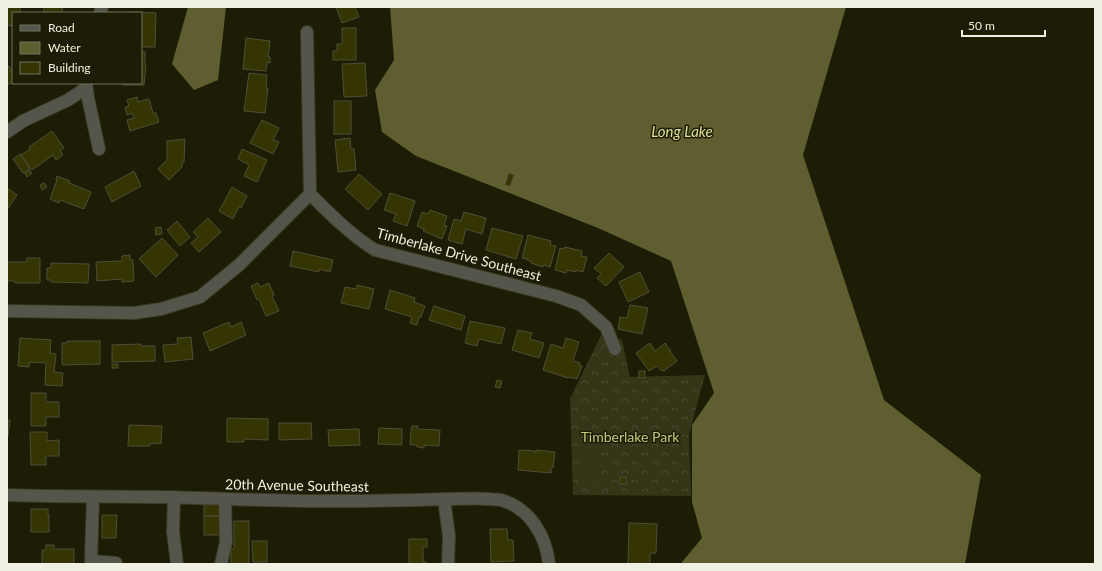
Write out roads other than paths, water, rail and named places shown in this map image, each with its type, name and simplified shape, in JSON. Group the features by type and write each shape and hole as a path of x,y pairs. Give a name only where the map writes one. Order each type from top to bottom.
{"street":[{"path":"7,310 134,313 161,309 200,297 239,265 310,194 307,32"},
{"path":"7,132 23,121 68,100 86,86 99,149"},
{"name":"Timberlake Drive Southeast","path":"310,194 363,242 375,250 556,296 581,305 606,327 615,348"},
{"name":"20th Avenue Southeast","path":"7,495 318,502 476,498 501,500 526,514 532,520 540,531 549,564"},
{"path":"93,497 91,561 116,563"},
{"path":"174,498 173,532 177,564"},
{"path":"221,564 226,542 225,499"},
{"path":"444,499 449,536 448,564"}],"water":[{"path":"188,7 226,7 218,80 194,90 172,64"},
{"name":"Long Lake","path":"390,7 846,7 803,155 884,400 981,475 965,564 682,564 682,562 702,538 692,502 692,425 714,393 671,261 598,228 416,156 382,132 375,90 394,60"}],"park label":[{"name":"Timberlake Park","path":"630,436"}]}
